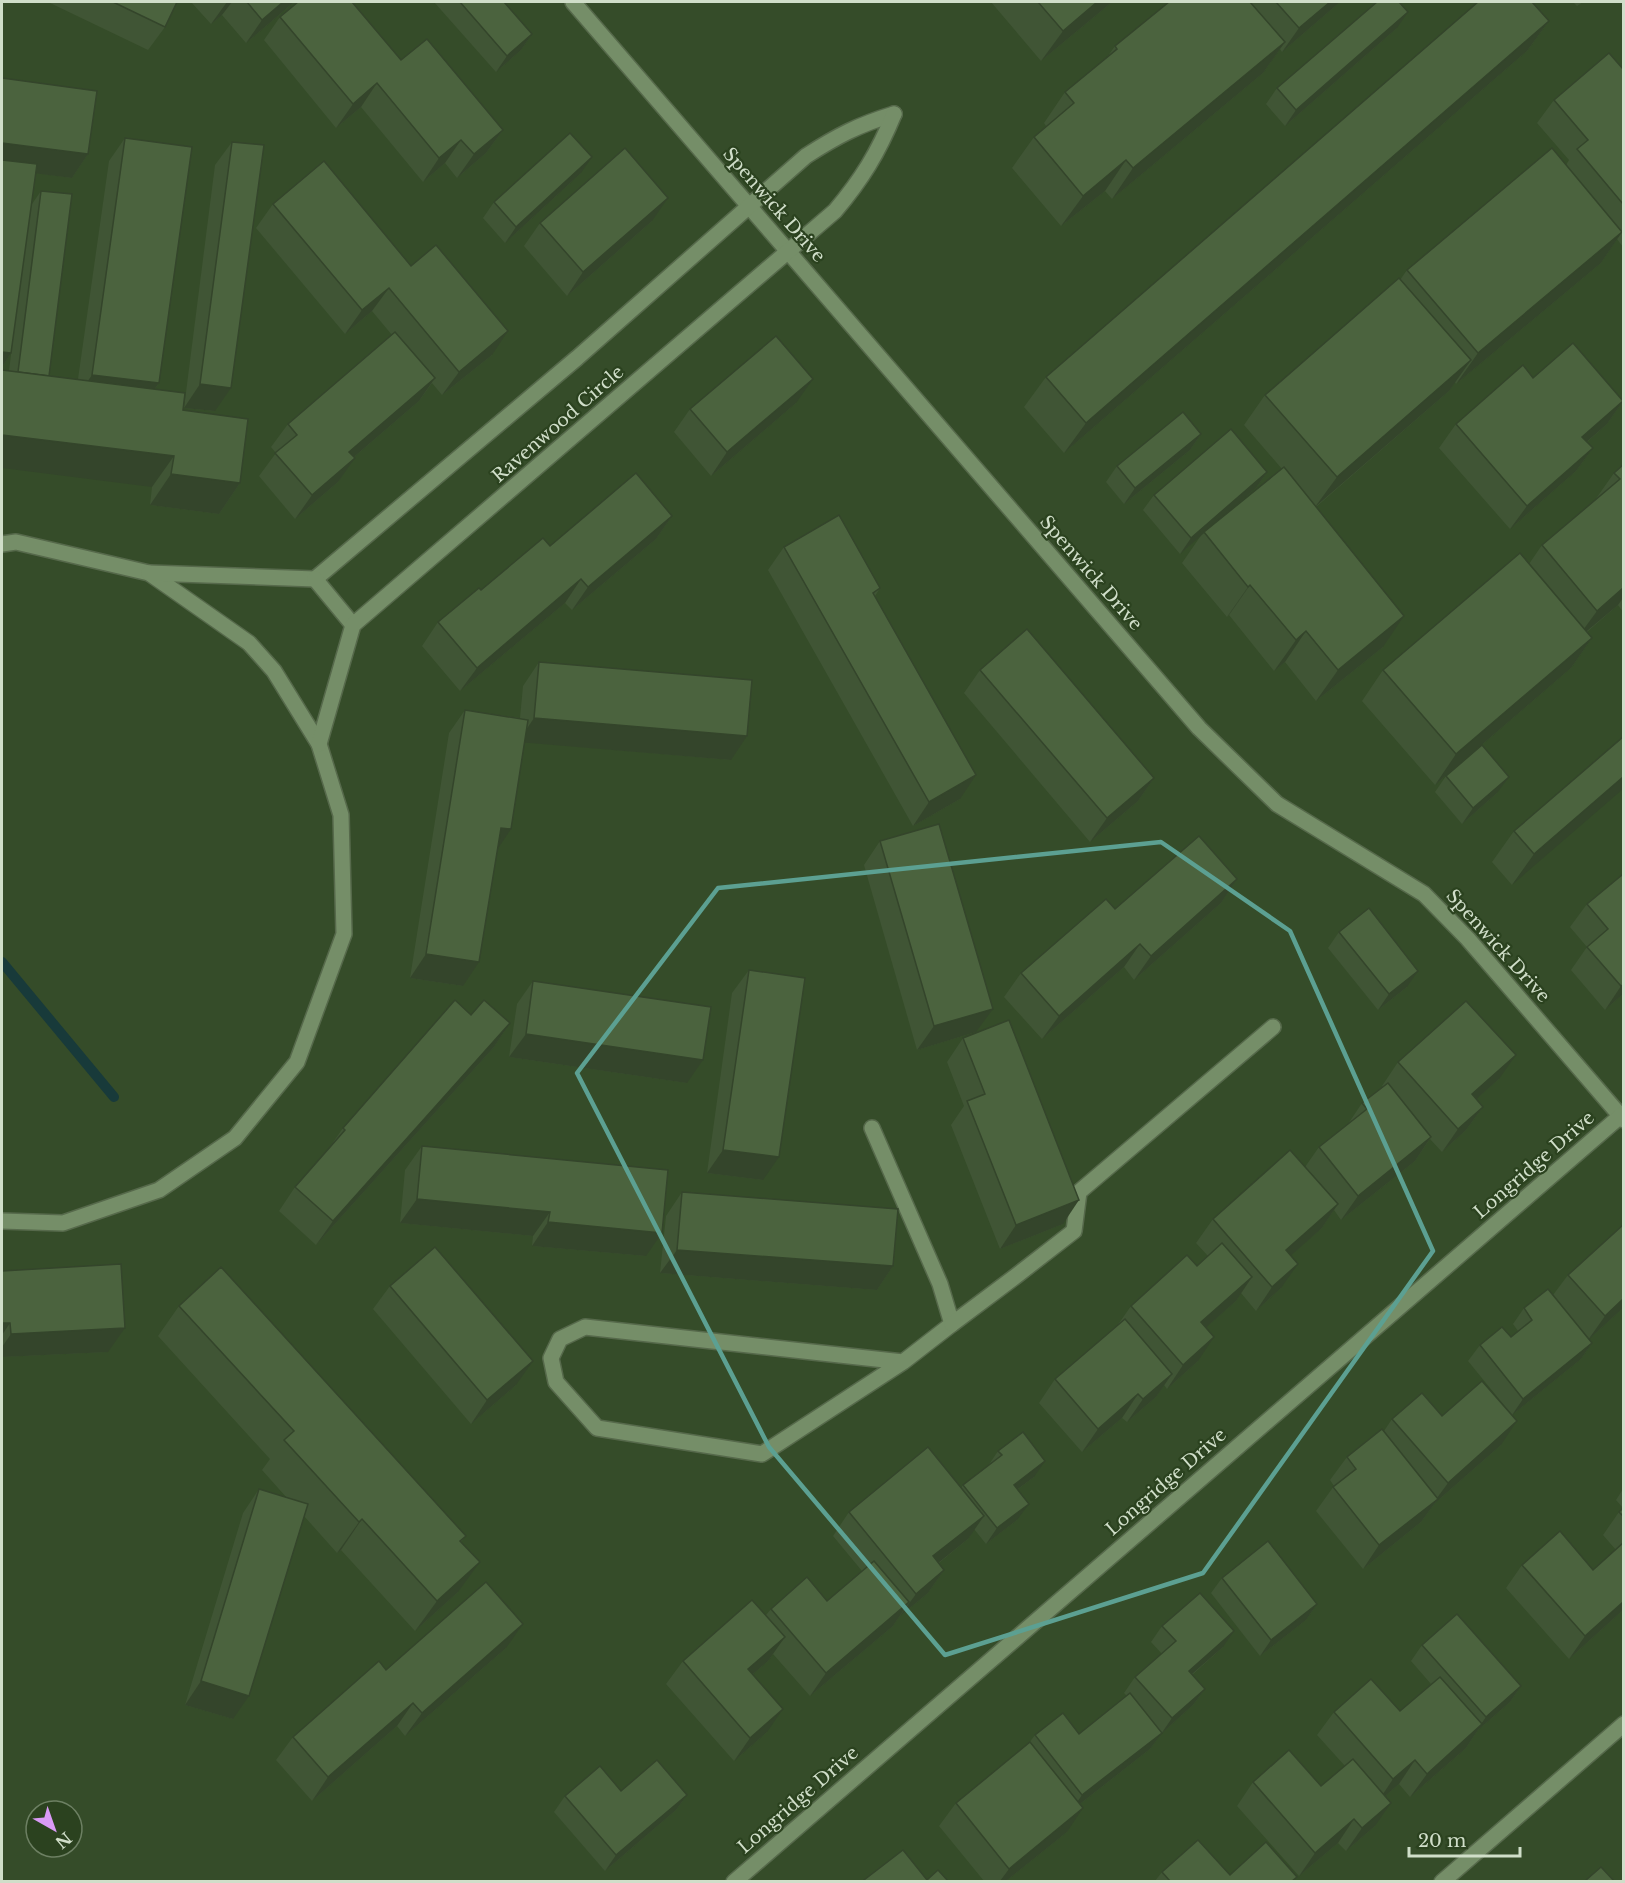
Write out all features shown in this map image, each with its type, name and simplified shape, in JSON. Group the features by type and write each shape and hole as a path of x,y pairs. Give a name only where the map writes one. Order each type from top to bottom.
{"street":[{"name":"Spenwick Drive","path":"573,2 1199,728 1276,804 1424,894 1468,939 1622,1116"},
{"name":"Ravenwood Circle","path":"315,579 578,358 806,156 835,136 894,114 881,147 854,188 835,211 353,626"},
{"path":"2,544 16,542 149,573 315,579 353,626 319,744"},
{"path":"2,1221 63,1223 159,1190 235,1138 297,1062 344,934 341,815 319,744 274,671 249,643 149,573"},
{"path":"903,1362 585,1327 560,1339 551,1358 556,1382 597,1428 762,1454 903,1362 1074,1231 1079,1192 1273,1028"},
{"name":"Longridge Drive","path":"734,1881 1622,1116"},
{"path":"872,1128 940,1284 952,1323"},
{"path":"1442,1881 1623,1724"}],"highlighted area":[{"path":"1161,842 1290,931 1433,1251 1203,1573 945,1655 769,1447 577,1073 718,888"}],"building":[{"path":"113,2 177,2 165,27"},
{"path":"247,2 283,2 262,20"},
{"path":"298,2 352,2 401,60 427,39 503,130 474,154 461,140 439,158 377,83 353,104 280,17"},
{"path":"460,2 504,2 532,34 507,56"},
{"path":"1038,2 1097,2 1063,31"},
{"path":"1169,2 1250,2 1285,42 1133,168 1126,160 1083,196 1034,137 1074,103 1065,92 1117,49 1115,46"},
{"path":"1276,2 1330,2 1299,28"},
{"path":"1377,2 1399,2 1408,12 1296,110 1277,88"},
{"path":"1478,2 1532,2 1549,21 1086,423 1046,377"},
{"path":"1609,53 1623,69 1623,204 1577,149 1588,140 1554,100"},
{"path":"2,78 97,91 88,154 2,143"},
{"path":"570,133 592,157 516,227 494,202"},
{"path":"125,138 192,147 159,383 92,375"},
{"path":"232,142 264,145 231,388 200,384"},
{"path":"625,148 668,198 583,272 540,223"},
{"path":"1552,148 1622,232 1478,353 1407,270"},
{"path":"2,160 37,164 11,353 2,352"},
{"path":"324,161 411,266 436,245 508,331 459,372 389,288 362,310 273,204"},
{"path":"41,191 72,194 49,376 18,372"},
{"path":"1399,278 1471,360 1337,477 1265,395"},
{"path":"395,332 435,378 349,452 355,458 312,495 275,453 297,435 288,424"},
{"path":"776,336 813,379 727,452 690,409"},
{"path":"1573,343 1623,401 1582,437 1593,448 1527,506 1456,424 1523,365 1533,378"},
{"path":"2,370 185,393 183,410 248,419 240,483 171,474 174,456 2,435"},
{"path":"1183,412 1201,434 1135,488 1117,466"},
{"path":"1231,429 1267,472 1191,538 1154,495"},
{"path":"1623,465 1623,588 1597,611 1542,545 1620,479 1614,473"},
{"path":"1284,467 1404,616 1338,670 1306,631 1296,640 1250,585 1248,587 1204,532"},
{"path":"636,473 672,516 588,587 581,579 477,668 438,622 479,588 481,590 543,538 550,546"},
{"path":"839,515 880,588 873,593 976,775 929,802 784,547"},
{"path":"1520,553 1592,638 1456,754 1383,670"},
{"path":"1027,629 1154,778 1107,818 980,670"},
{"path":"539,662 752,680 747,736 534,718"},
{"path":"465,710 528,720 511,829 501,828 479,962 426,954"},
{"path":"1623,737 1623,777 1534,854 1514,831"},
{"path":"1482,745 1509,777 1473,808 1446,776"},
{"path":"939,824 993,1009 934,1026 880,841"},
{"path":"1199,836 1237,879 1151,956 1140,944 1059,1016 1021,973 1106,899 1115,909"},
{"path":"1622,875 1623,985 1621,986 1587,947 1608,929 1587,904"},
{"path":"1369,908 1418,971 1389,994 1339,932"},
{"path":"749,970 805,978 779,1157 723,1150"},
{"path":"533,981 711,1007 703,1060 526,1034"},
{"path":"455,1000 471,1015 484,1000 510,1023 333,1221 295,1187 345,1130 343,1128"},
{"path":"1466,1001 1516,1055 1472,1094 1483,1107 1458,1129 1398,1062"},
{"path":"1009,1020 1079,1200 1016,1225 967,1101 985,1094 963,1038"},
{"path":"1388,1083 1431,1137 1358,1196 1319,1147 1367,1109 1362,1103"},
{"path":"422,1146 668,1170 662,1233 548,1222 550,1212 417,1199"},
{"path":"1290,1150 1338,1204 1286,1250 1298,1264 1272,1287 1213,1219"},
{"path":"682,1192 898,1209 893,1266 677,1250"},
{"path":"1623,1225 1623,1299 1605,1316 1568,1275"},
{"path":"1222,1243 1252,1277 1201,1322 1214,1337 1183,1365 1131,1306 1187,1255 1197,1266"},
{"path":"435,1247 533,1361 487,1400 390,1286"},
{"path":"121,1264 125,1328 11,1334 10,1323 2,1323 2,1271"},
{"path":"221,1267 466,1536 460,1541 480,1562 437,1601 362,1519 359,1522 284,1440 294,1431 179,1306"},
{"path":"1548,1289 1592,1343 1523,1399 1480,1345 1502,1327 1511,1337 1532,1320 1524,1308"},
{"path":"1125,1319 1172,1374 1143,1399 1138,1394 1098,1429 1055,1379"},
{"path":"1482,1381 1517,1421 1448,1483 1392,1419 1422,1393 1442,1416"},
{"path":"1382,1429 1438,1499 1379,1545 1333,1487 1356,1469 1347,1457"},
{"path":"1023,1432 1045,1461 1014,1485 1029,1504 997,1528 963,1485 1002,1455 998,1451"},
{"path":"928,1447 984,1516 933,1556 944,1570 916,1594 849,1512"},
{"path":"259,1489 308,1504 249,1696 201,1681"},
{"path":"1560,1531 1593,1570 1623,1543 1623,1602 1585,1636 1522,1565"},
{"path":"1268,1541 1317,1604 1271,1640 1222,1578"},
{"path":"874,1561 909,1602 826,1673 771,1609 807,1577 827,1601"},
{"path":"486,1582 523,1624 422,1713 413,1703 328,1777 293,1737 379,1661 386,1670"},
{"path":"1200,1593 1234,1631 1189,1671 1205,1689 1172,1718 1135,1677 1176,1641 1162,1626"},
{"path":"752,1600 785,1637 748,1669 783,1709 750,1738 683,1661"},
{"path":"1457,1614 1521,1686 1486,1717 1422,1645"},
{"path":"1440,1677 1482,1724 1427,1774 1415,1760 1393,1779 1334,1712 1371,1679 1400,1711"},
{"path":"1130,1693 1162,1733 1082,1795 1035,1735 1063,1713 1079,1734"},
{"path":"1030,1742 1083,1808 1009,1869 956,1803"},
{"path":"1289,1750 1321,1786 1353,1759 1391,1803 1362,1828 1354,1819 1315,1853 1253,1782"},
{"path":"657,1760 687,1795 616,1855 565,1796 600,1766 621,1791"},
{"path":"1198,1840 1230,1875 1266,1842 1297,1877 1292,1881 1170,1881 1162,1872"},
{"path":"903,1850 927,1880 938,1870 948,1881 864,1880"},
{"path":"1601,1867 1614,1881 1585,1881"}],"waterway":[{"path":"2,962 114,1097"}]}
